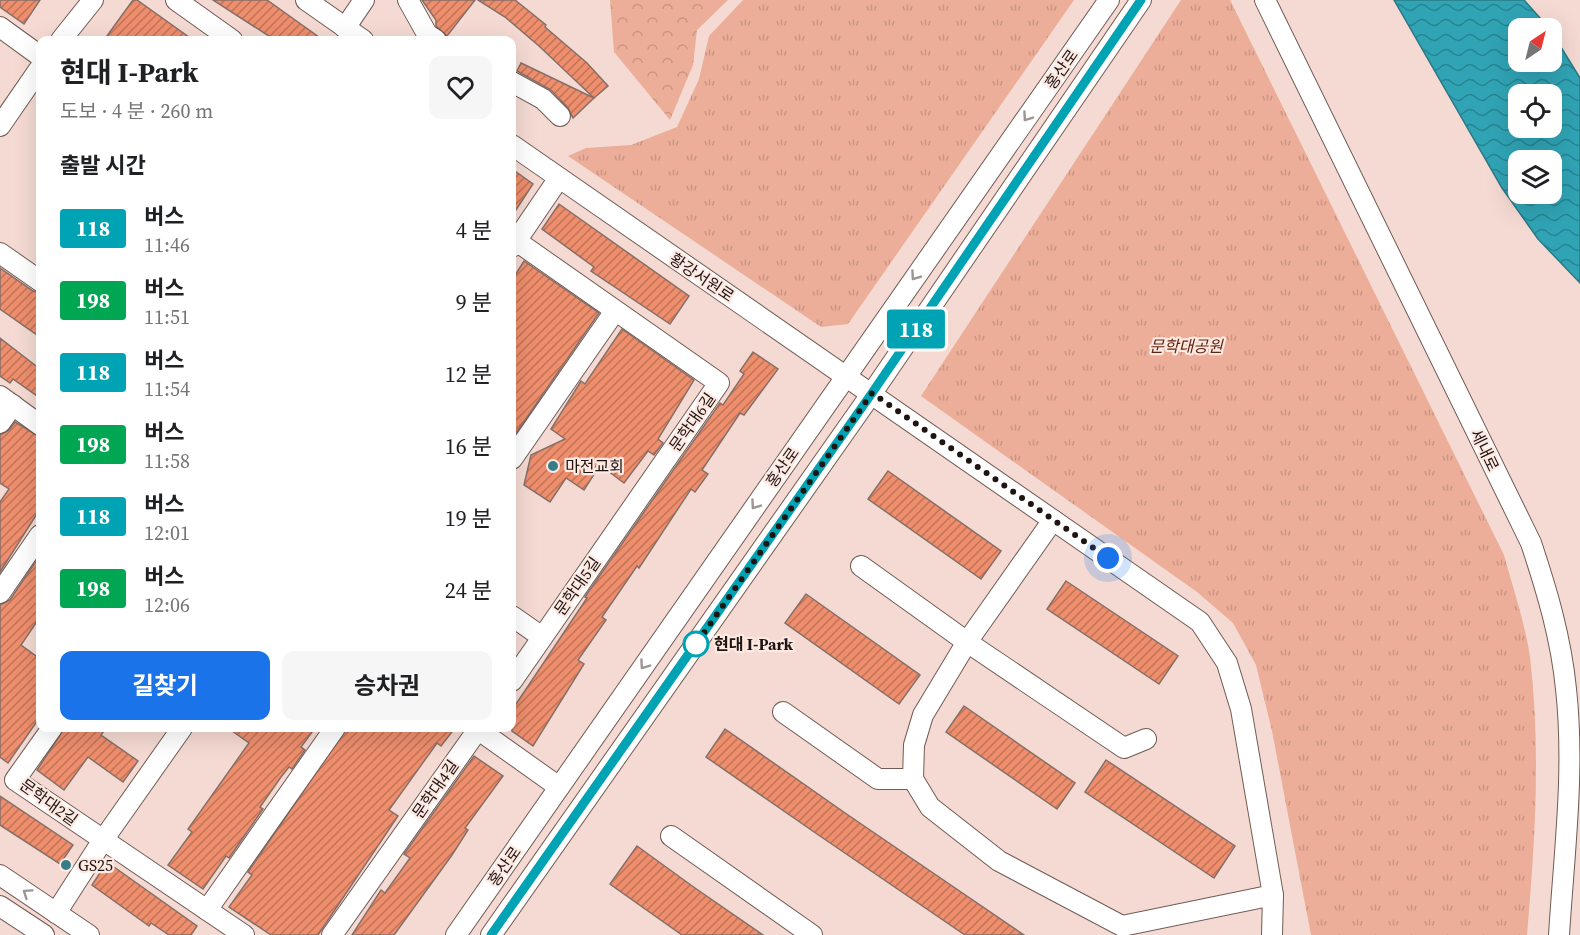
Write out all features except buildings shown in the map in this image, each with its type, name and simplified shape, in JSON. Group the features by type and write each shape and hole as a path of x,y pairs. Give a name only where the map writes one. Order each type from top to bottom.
{"street":[{"path":"64,36 93,0"},
{"path":"176,0 226,36"},
{"path":"306,0 357,36"},
{"path":"345,28 364,0"},
{"path":"408,0 430,36"},
{"name":"홍산로","path":"456,935 1109,0"},
{"name":"홍산로","path":"491,935 872,393 1141,0"},
{"name":"세내로","path":"1265,0 1531,543 1554,614 1566,689 1569,761 1559,935"},
{"path":"0,27 36,53"},
{"path":"0,126 36,74"},
{"path":"516,84 543,99 560,116"},
{"name":"황강서원로","path":"516,148 1200,622 1227,663 1241,709 1273,895 1272,935"},
{"path":"516,238 559,178"},
{"name":"문학대6길","path":"516,244 719,383 634,505"},
{"path":"0,253 36,278"},
{"path":"516,453 615,311"},
{"path":"0,423 6,400 36,422"},
{"name":"문학대5길","path":"516,675 634,505"},
{"path":"1053,520 967,642 923,715 914,744 913,779 930,807 999,861 1121,931 1273,895"},
{"path":"0,593 36,541"},
{"path":"861,566 967,642 1124,748 1146,739"},
{"path":"516,618 542,637"},
{"path":"783,712 878,779 913,779"},
{"name":"문학대2길","path":"49,732 15,780 244,935"},
{"path":"56,913 103,840 179,732"},
{"path":"207,910 332,732"},
{"name":"문학대4길","path":"332,935 475,732"},
{"path":"483,732 559,788"},
{"path":"671,836 812,935"},
{"path":"0,874 88,935"},
{"path":"0,906 44,935"}],"green space":[{"path":"610,0 728,0 697,30 693,65 670,120 614,52"},
{"path":"743,0 1074,0 848,324 821,327 568,156 586,148 631,145 677,127 699,79 709,36"},
{"name":"문학대공원","path":"1181,0 1230,0 1504,555 1525,631 1533,692 1536,796 1527,935 1311,935 1272,731 1256,665 1233,623 1197,592 921,396"}],"water":[{"path":"1394,0 1524,0 1540,18 1508,18 1508,72 1562,72 1562,49 1580,78 1580,283 1538,239 1513,204 1562,204 1562,150 1508,150 1508,196"}],"bus line":[{"name":"118","path":"491,935 872,393 1141,0"}],"place":[{"name":"마전교회","path":"553,466"},
{"name":"현대 I-Park","path":"696,644"},
{"name":"GS25","path":"66,865"}],"route":[{"path":"696,644 694,647 872,393 1108,558"}]}
